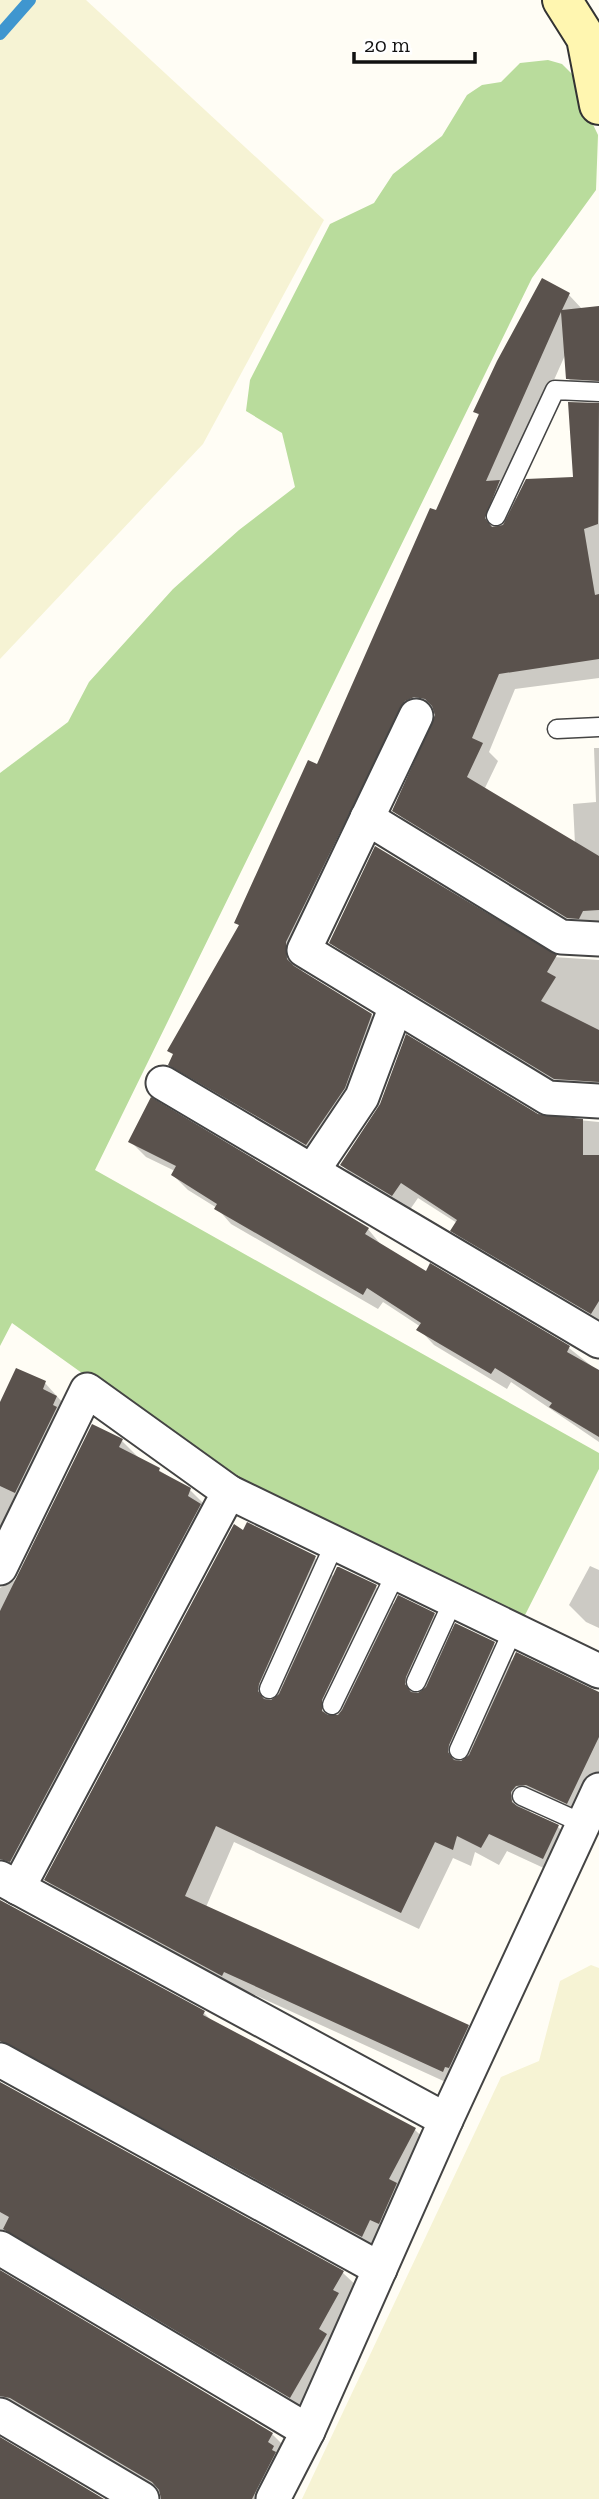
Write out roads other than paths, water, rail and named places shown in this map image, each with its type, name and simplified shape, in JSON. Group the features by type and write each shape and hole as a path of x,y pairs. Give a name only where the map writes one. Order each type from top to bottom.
{"street":[{"path":"562,0 593,34 599,105"},
{"path":"416,716 304,950 548,1098 599,1101"},
{"path":"368,818 561,937 599,939"},
{"path":"313,1170 362,1097 396,1006"},
{"path":"163,1083 599,1341"},
{"path":"0,1568 88,1390 229,1492 599,1671"},
{"path":"229,1492 9,1883 446,2120"},
{"path":"274,2499 308,2431 446,2120 599,1790"},
{"path":"0,2060 380,2269"},
{"path":"0,2248 308,2431"},
{"path":"0,2415 142,2499"}],"lane":[{"path":"496,516 555,390 599,392"},
{"path":"557,729 599,727"},
{"path":"269,1689 335,1543"},
{"path":"332,1705 396,1573"},
{"path":"416,1682 453,1601"},
{"path":"460,1750 513,1630"},
{"path":"522,1796 584,1824"}],"waterway":[{"path":"0,34 30,0"}]}
